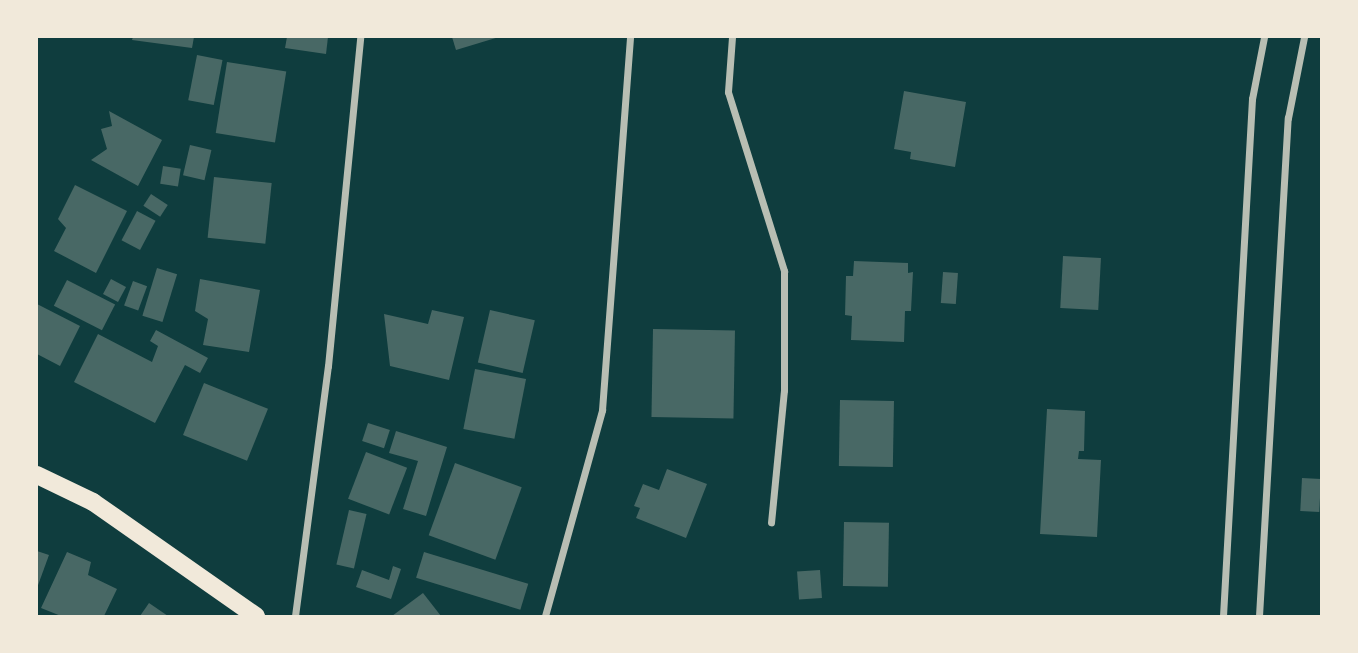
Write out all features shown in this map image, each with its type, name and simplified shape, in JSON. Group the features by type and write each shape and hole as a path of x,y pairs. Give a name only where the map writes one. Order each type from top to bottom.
{"main road":[{"path":"37,475 93,502 256,616"}],"street":[{"path":"295,616 328,366 360,37"},
{"path":"545,616 602,410 630,37"},
{"path":"732,37 728,92 784,271 784,390 771,522"},
{"path":"1223,616 1252,99 1264,37"},
{"path":"1259,616 1289,118 1304,37"}],"building":[{"path":"133,37 194,37 192,48 132,40"},
{"path":"287,37 328,37 326,54 285,48"},
{"path":"452,37 499,37 456,50"},
{"path":"197,55 223,60 214,105 188,100"},
{"path":"227,62 286,71 275,142 216,133"},
{"path":"904,91 966,102 955,167 910,159 911,152 894,149"},
{"path":"109,111 162,140 138,186 91,160 107,149 101,129 112,126"},
{"path":"190,145 211,150 204,180 183,175"},
{"path":"163,166 181,169 178,187 160,184"},
{"path":"214,177 272,183 265,244 208,238"},
{"path":"75,185 127,211 96,273 54,251 66,228 58,219"},
{"path":"151,194 168,205 160,217 143,206"},
{"path":"137,211 156,221 140,250 122,240"},
{"path":"1063,256 1101,258 1098,310 1060,308"},
{"path":"854,261 908,263 908,273 913,272 911,311 905,311 904,342 851,340 852,316 845,315 846,276 853,276"},
{"path":"157,268 177,274 162,322 142,316"},
{"path":"943,272 958,273 956,304 941,303"},
{"path":"111,279 126,287 118,302 103,294"},
{"path":"200,279 260,290 249,352 203,345 208,319 195,311"},
{"path":"67,280 115,305 102,330 54,306"},
{"path":"133,281 147,286 138,311 124,305"},
{"path":"37,304 80,326 60,366 37,354"},
{"path":"432,310 464,317 449,380 390,366 384,314 428,324"},
{"path":"490,310 535,320 523,373 478,363"},
{"path":"653,329 735,330 733,418 651,417"},
{"path":"156,330 208,358 200,373 185,365 155,423 74,382 98,334 152,362 158,346 150,341"},
{"path":"475,369 526,379 514,439 463,429"},
{"path":"204,383 268,409 247,461 183,435"},
{"path":"840,400 894,401 893,467 839,466"},
{"path":"1047,409 1085,411 1084,451 1079,451 1078,459 1101,460 1097,537 1040,534"},
{"path":"368,423 390,430 384,448 362,441"},
{"path":"396,431 447,447 426,516 403,509 418,461 389,453"},
{"path":"366,452 407,468 389,514 348,499"},
{"path":"455,463 522,487 495,560 429,535"},
{"path":"667,469 707,484 686,538 636,518 640,508 634,506 643,484 659,490"},
{"path":"1302,478 1321,479 1319,512 1300,511"},
{"path":"349,510 367,514 354,569 336,565"},
{"path":"844,522 889,523 888,587 843,586"},
{"path":"37,551 49,555 37,588"},
{"path":"67,552 91,562 88,575 117,589 104,616 61,616 41,608"},
{"path":"424,552 528,584 520,610 416,578"},
{"path":"393,566 401,569 391,599 356,587 362,570 389,580"},
{"path":"820,570 822,598 799,600 797,572"},
{"path":"423,593 441,616 392,616"},
{"path":"149,603 168,616 140,616"}]}
